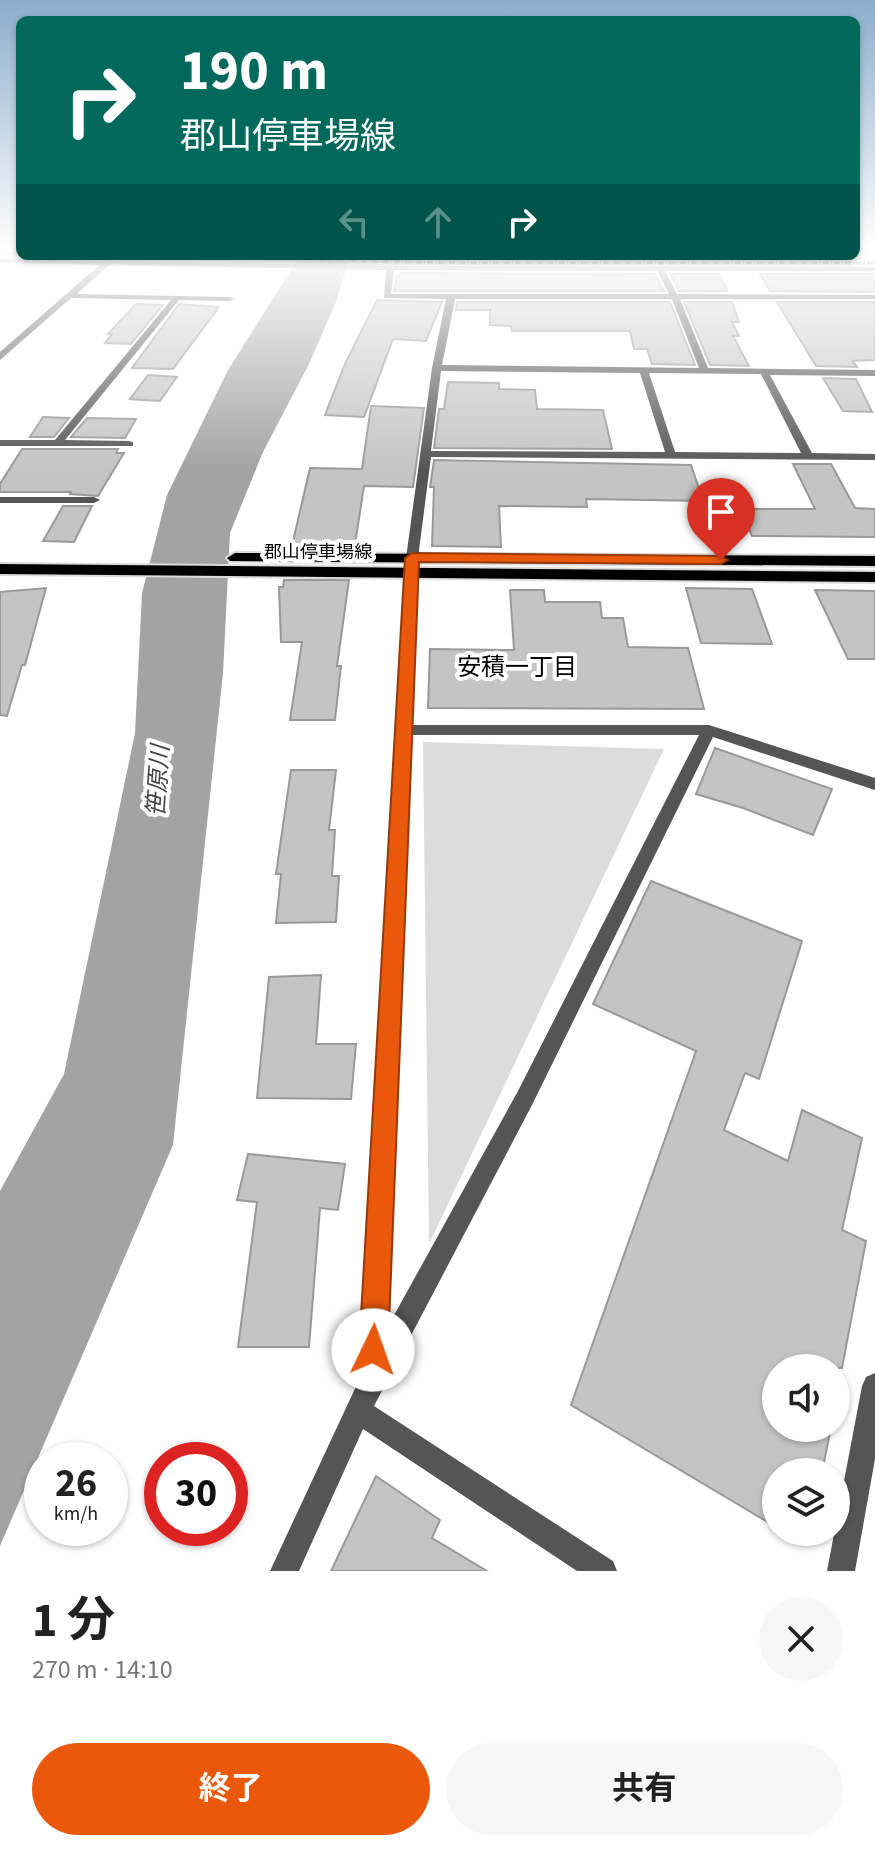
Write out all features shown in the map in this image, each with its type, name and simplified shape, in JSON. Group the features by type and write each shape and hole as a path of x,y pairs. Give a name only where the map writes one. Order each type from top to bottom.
{"main road":[{"name":"郡山停車場線","path":"0,555 75,563"},
{"name":"郡山停車場線","path":"0,569 75,563 412,565 875,561"},
{"name":"郡山停車場線","path":"412,565 875,577"}],"street":[{"path":"0,357 37,323"},
{"path":"57,444 156,323"},
{"path":"372,1381 412,565 425,454 446,323"},
{"path":"686,323 705,372"},
{"path":"437,368 875,373"},
{"path":"644,371 671,455"},
{"path":"764,372 808,456"},
{"path":"0,443 129,444"},
{"path":"425,454 875,457"},
{"path":"0,500 94,500"},
{"path":"403,730 709,730 875,784"},
{"path":"284,1571 372,1381 525,1098 709,730"},
{"path":"841,1571 875,1386"},
{"path":"359,1411 603,1571"}],"shaded area":[{"path":"423,742 664,749 429,1244"}],"water":[{"name":"笹原川","path":"257,323 327,323 263,452 230,533 223,673 173,1145 45,1442 24,1442 24,1490 0,1546 0,1191 64,1074 135,733 142,593 167,495 228,370"}],"building":[{"path":"118,323 148,323 131,344 105,343 112,334 108,334"},
{"path":"165,323 207,323 173,369 132,368"},
{"path":"365,323 433,323 426,341 393,339 364,417 325,415"},
{"path":"678,323 695,365 652,364 647,349 634,349 630,331 512,331 511,326 490,325"},
{"path":"693,323 733,323 739,336 733,336 749,366 710,365"},
{"path":"790,323 875,323 875,360 853,361 857,367 816,366"},
{"path":"148,375 177,377 160,401 130,399"},
{"path":"823,378 856,379 872,412 843,411"},
{"path":"448,382 499,383 499,389 535,390 537,409 603,410 612,449 434,448 439,409 444,409"},
{"path":"371,406 424,408 413,487 364,486 354,551 291,550 310,468 362,469"},
{"path":"43,417 69,418 54,437 30,437"},
{"path":"87,418 136,419 125,438 71,437"},
{"path":"22,449 118,449 116,453 124,453 98,496 71,492 0,492 0,484"},
{"path":"434,460 691,465 703,501 586,499 587,507 499,506 501,547 432,546 434,487 430,487"},
{"path":"793,464 831,464 855,508 875,509 875,537 752,536 741,509 815,509"},
{"path":"63,506 92,506 74,542 43,541"},
{"path":"284,580 349,580 337,666 341,666 335,720 290,720 302,642 281,642 279,587 283,587"},
{"path":"46,588 7,716 0,715 0,592"},
{"path":"686,588 752,589 772,644 701,643"},
{"path":"510,590 544,590 545,602 600,602 602,618 623,618 628,647 688,648 704,709 428,708 430,649 514,650"},
{"path":"815,590 875,591 875,659 848,659"},
{"path":"715,748 832,789 813,835 696,794"},
{"path":"291,770 336,770 329,830 335,830 332,876 339,876 336,922 276,923 281,874 276,874"},
{"path":"651,881 802,941 759,1079 745,1073 724,1130 788,1161 802,1110 862,1138 842,1230 866,1241 845,1354 762,1354 762,1442 828,1442 825,1458 762,1458 762,1519 571,1405 696,1051 593,1004"},
{"path":"321,975 316,1044 356,1044 351,1099 257,1098 269,977"},
{"path":"248,1154 345,1164 338,1210 320,1208 309,1347 238,1347 257,1202 237,1200"},
{"path":"376,1476 440,1520 432,1538 487,1571 331,1571"}],"district":[{"name":"安積一丁目","path":"517,667"}],"route":[{"path":"373,1350 412,558 721,560"}]}
